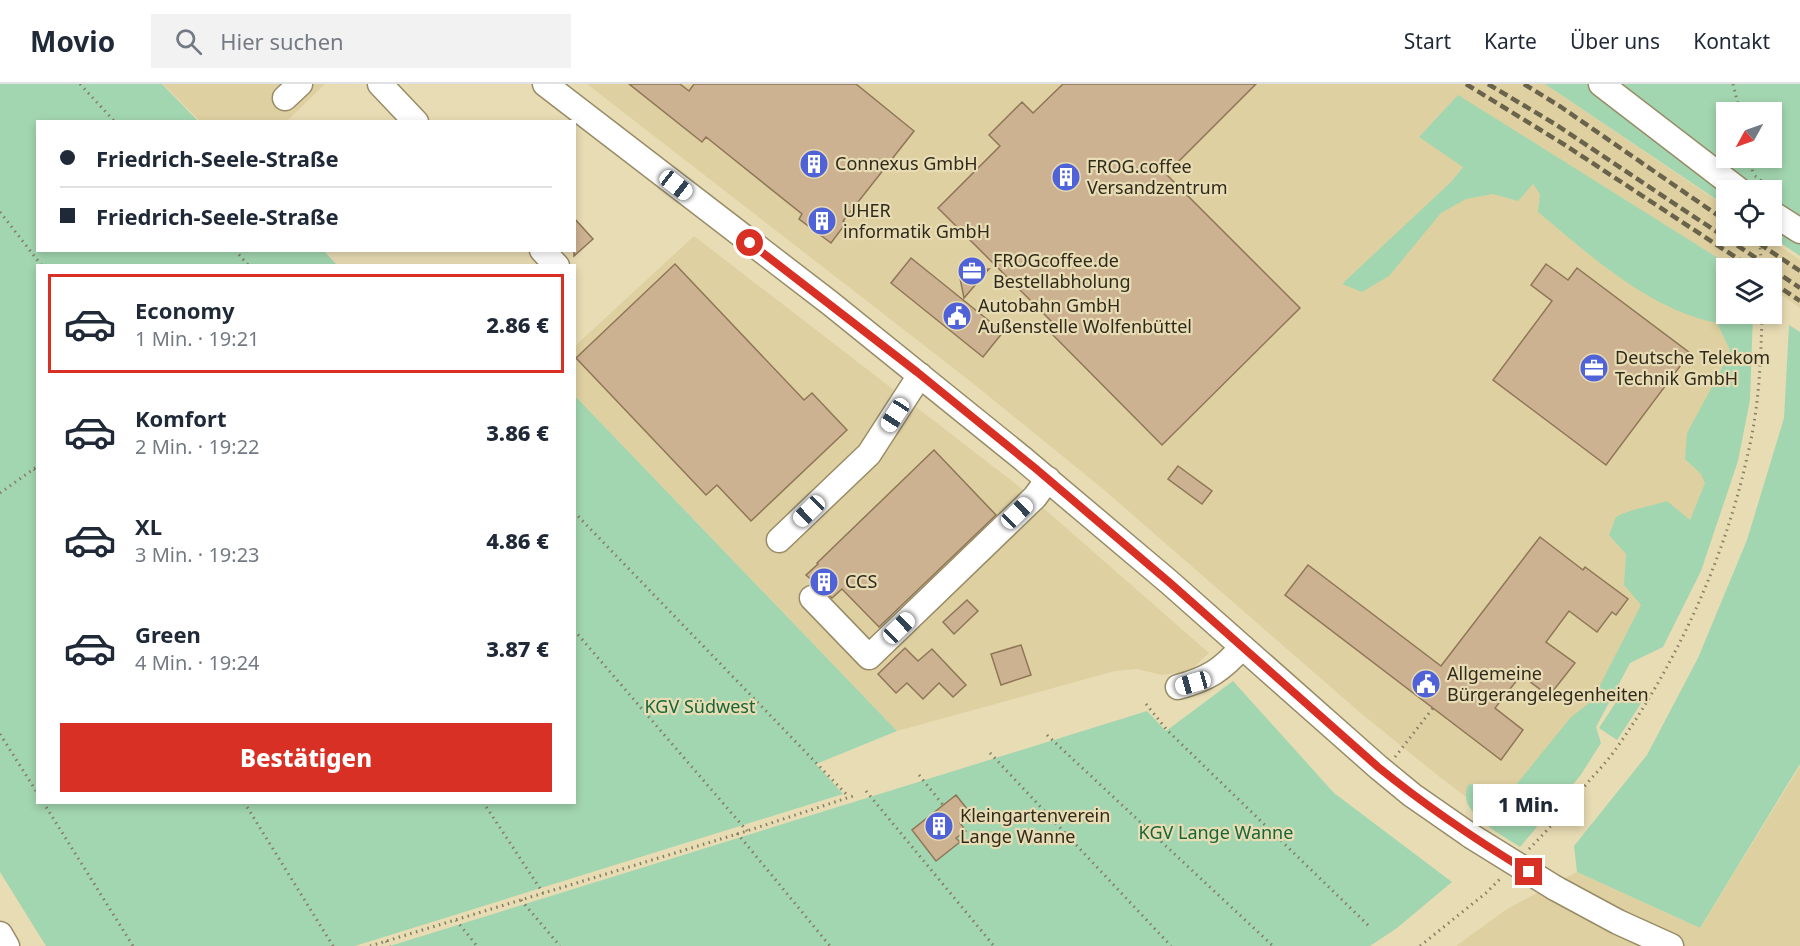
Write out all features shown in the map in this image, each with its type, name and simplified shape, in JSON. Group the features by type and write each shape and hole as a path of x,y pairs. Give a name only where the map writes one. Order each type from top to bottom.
{"street":[{"path":"380,84 414,120"},
{"path":"545,84 578,117 920,375 1048,479 1412,795 1471,836 1555,888 1618,922 1671,946"},
{"path":"1601,84 1725,180"},
{"path":"1782,219 1800,231"},
{"path":"544,252 555,264"},
{"path":"779,540 869,454 920,375"},
{"path":"812,598 869,657 1035,497 1048,479"},
{"path":"1178,687 1218,672 1242,647"},
{"path":"0,934 7,946"}],"path":[{"path":"80,84 113,120"},
{"path":"1733,84 1738,102"},
{"path":"0,212 40,264"},
{"path":"237,252 247,264"},
{"path":"1526,852 1548,830 1617,748 1674,655 1699,602 1735,505 1749,453 1760,369 1762,324"},
{"path":"0,493 36,467"},
{"path":"370,946 747,831 851,796 576,514"},
{"path":"576,632 747,831"},
{"path":"1146,704 1167,730 1370,927"},
{"path":"1404,746 1433,708"},
{"path":"0,734 36,791"},
{"path":"1047,735 1273,946"},
{"path":"990,753 1171,946"},
{"path":"919,775 943,805"},
{"path":"866,792 994,946"},
{"path":"44,804 133,946"},
{"path":"244,804 333,946"},
{"path":"484,804 543,892"},
{"path":"737,833 830,946"},
{"path":"1420,946 1477,900 1503,875"},
{"path":"521,900 560,946"},
{"path":"456,920 477,946"},
{"path":"386,941 390,946"}],"shaded area":[{"path":"163,84 325,84 288,120 199,120"},
{"path":"587,84 1545,84 1716,200 1716,246 1780,246 1800,260 1800,308 1782,295 1782,258 1716,258 1716,324 1738,324 1731,423 1644,629 1503,825 1363,715 1103,489 970,381"},
{"path":"694,236 1016,484 1209,653 1190,671 1162,675 1137,669 1115,671 897,731 576,397 576,345"},
{"path":"1800,766 1800,946 1456,946 1507,909 1577,872 1700,928"}],"green space":[{"name":"KGV Südwest","path":"0,84 162,84 197,120 36,120 36,252 325,252 336,264 36,264 36,804 576,804 576,397 897,731 816,764 843,794 355,946 46,946 0,872"},
{"path":"1545,84 1800,84 1800,256 1782,244 1782,180 1716,180 1716,199"},
{"path":"1458,95 1718,258 1716,258 1716,323 1667,306 1600,263 1538,212 1540,194 1533,184 1518,201 1493,194 1466,199 1441,213 1389,276 1362,292 1342,284 1452,181 1463,167 1419,137"},
{"path":"1717,324 1753,324 1750,400 1738,461 1701,571 1663,647 1630,663 1596,727 1601,743 1580,776 1520,847 1481,821 1473,812 1466,794 1469,784 1490,788 1507,796 1571,717 1592,701 1641,605 1624,585 1626,554 1609,535 1616,517 1667,501 1690,520 1705,483 1701,474 1685,459 1687,433 1730,350"},
{"path":"1789,325 1800,332 1800,764 1700,928 1577,872 1574,846 1647,755 1698,658 1747,540 1784,418"},
{"name":"KGV Lange Wanne","path":"1233,681 1334,793 1452,882 1397,928 1370,946 390,946 1147,711 1166,731"},
{"path":"1624,690 1642,702 1617,740 1599,728"}],"building":[{"name":"Connexus GmbH","path":"629,84 680,84 689,91 694,84 856,84 914,131 843,221 846,223 831,243 799,219 802,214 706,137 702,142"},
{"path":"1063,84 1256,84 1166,174 1300,308 1162,445 1046,328 1052,322 938,208 1000,146 989,135 1022,102 1033,113"},
{"path":"576,220 593,239 574,256 576,252"},
{"name":"Autobahn GmbH Außenstelle Wolfenbüttel","path":"911,258 1003,332 983,357 891,283"},
{"path":"675,264 804,400 812,393 847,430 751,521 717,485 706,495 576,358"},
{"path":"1546,264 1568,280 1577,268 1690,353 1606,465 1493,380 1552,301 1531,285"},
{"path":"989,269 964,298 959,273"},
{"path":"934,450 996,515 879,627 842,589 832,598 806,575"},
{"path":"1178,466 1212,491 1202,504 1168,479"},
{"path":"1540,537 1583,570 1585,567 1628,599 1616,615 1612,612 1597,632 1569,611 1546,642 1575,663 1549,696 1521,675 1495,708 1523,730 1501,760 1285,595 1308,565 1441,666"},
{"path":"967,600 978,611 954,634 943,622"},
{"path":"1021,645 1031,675 1001,685 991,654"},
{"path":"905,648 918,661 932,649 966,685 953,697 939,683 923,699 907,683 896,693 878,674"},
{"name":"Kleingartenverein Lange Wanne","path":"956,795 971,814 960,823 966,831 956,838 960,842 936,861 912,830"}],"railway":[{"path":"1466,84 1565,145 1737,258"},
{"path":"1488,84 1555,124 1756,258"},
{"path":"1524,84 1716,214"},
{"path":"1763,246 1800,271"},
{"path":"1782,276 1800,288"},
{"path":"1782,289 1800,301"}],"place":[{"name":"Connexus GmbH","path":"814,164"},
{"name":"FROG.coffee Versandzentrum","path":"1066,177"},
{"name":"UHER informatik GmbH","path":"822,221"},
{"name":"FROGcoffee.de Bestellabholung","path":"972,271"},
{"name":"Autobahn GmbH Außenstelle Wolfenbüttel","path":"957,316"},
{"name":"Deutsche Telekom Technik GmbH","path":"1594,368"},
{"name":"CCS","path":"824,582"},
{"name":"Allgemeine Bürgerangelegenheiten","path":"1426,684"},
{"name":"Kleingartenverein Lange Wanne","path":"939,826"}],"route":[{"path":"750,243 830,303 1035,468 1169,582 1332,729 1412,795 1471,836 1529,872"}]}
